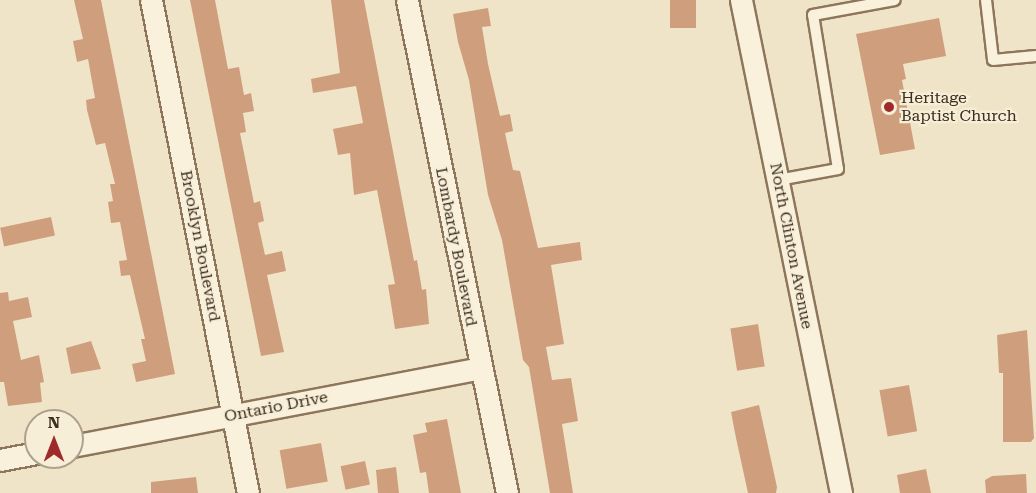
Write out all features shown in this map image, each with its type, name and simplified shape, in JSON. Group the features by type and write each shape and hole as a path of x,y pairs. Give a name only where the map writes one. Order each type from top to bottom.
{"street":[{"name":"Brooklyn Boulevard","path":"151,0 248,493"},
{"name":"Lombardy Boulevard","path":"407,0 507,493"},
{"name":"North Clinton Avenue","path":"741,0 841,493"},
{"name":"Ontario Drive","path":"84,444 481,368"},
{"path":"0,460 24,455"}],"lane":[{"path":"778,180 838,169 813,15 895,0"},
{"path":"986,0 993,60 1036,56"}],"building":[{"path":"74,0 101,0 175,374 136,382 132,364 146,361 141,339 145,339 130,275 121,276 119,261 127,260 120,222 111,223 108,202 113,201 110,184 115,184 105,143 96,145 87,110 86,100 95,98 88,59 77,62 73,41 83,39"},
{"path":"190,0 215,0 228,69 239,67 244,95 251,93 254,111 243,113 246,132 240,133 254,203 260,201 264,221 258,223 265,255 282,251 286,271 267,275 284,352 261,356"},
{"path":"331,0 364,0 414,261 417,260 422,290 426,289 429,324 395,329 388,285 395,284 377,190 354,195 350,153 338,155 333,129 363,123 356,86 313,93 311,79 340,73"},
{"path":"670,0 696,0 696,28 670,28"},
{"path":"488,8 491,26 482,27 488,64 500,116 510,114 513,131 505,133 513,170 520,171 538,248 580,242 582,260 551,265 564,344 546,347 552,380 571,378 578,421 562,424 573,493 550,493 529,367 523,360 502,240 488,195 469,80 453,14"},
{"name":"Heritage Baptist Church","path":"939,18 946,56 903,64 906,79 902,80 915,149 880,155 856,34"},
{"path":"51,217 55,236 4,246 0,228"},
{"path":"8,292 9,301 28,297 32,317 13,321 21,360 39,355 44,382 40,383 42,402 8,406 4,382 0,382 0,293"},
{"path":"758,324 765,366 737,371 730,328"},
{"path":"1027,330 1034,438 1031,442 1003,442 1003,373 999,373 997,335"},
{"path":"91,341 101,369 71,374 66,348"},
{"path":"909,385 917,431 888,436 879,390"},
{"path":"759,405 777,487 776,493 748,493 736,438 731,412"},
{"path":"447,419 461,493 429,493 426,472 420,473 413,435 427,432 425,423"},
{"path":"321,443 328,481 286,489 280,450"},
{"path":"365,461 370,484 346,490 341,466"},
{"path":"396,467 399,493 378,493 376,470"},
{"path":"926,469 931,493 900,493 897,475"},
{"path":"1026,474 1027,493 986,493 985,480 992,476"},
{"path":"196,477 198,493 151,493 151,482"}],"place":[{"name":"Heritage Baptist Church","path":"889,107"}]}
